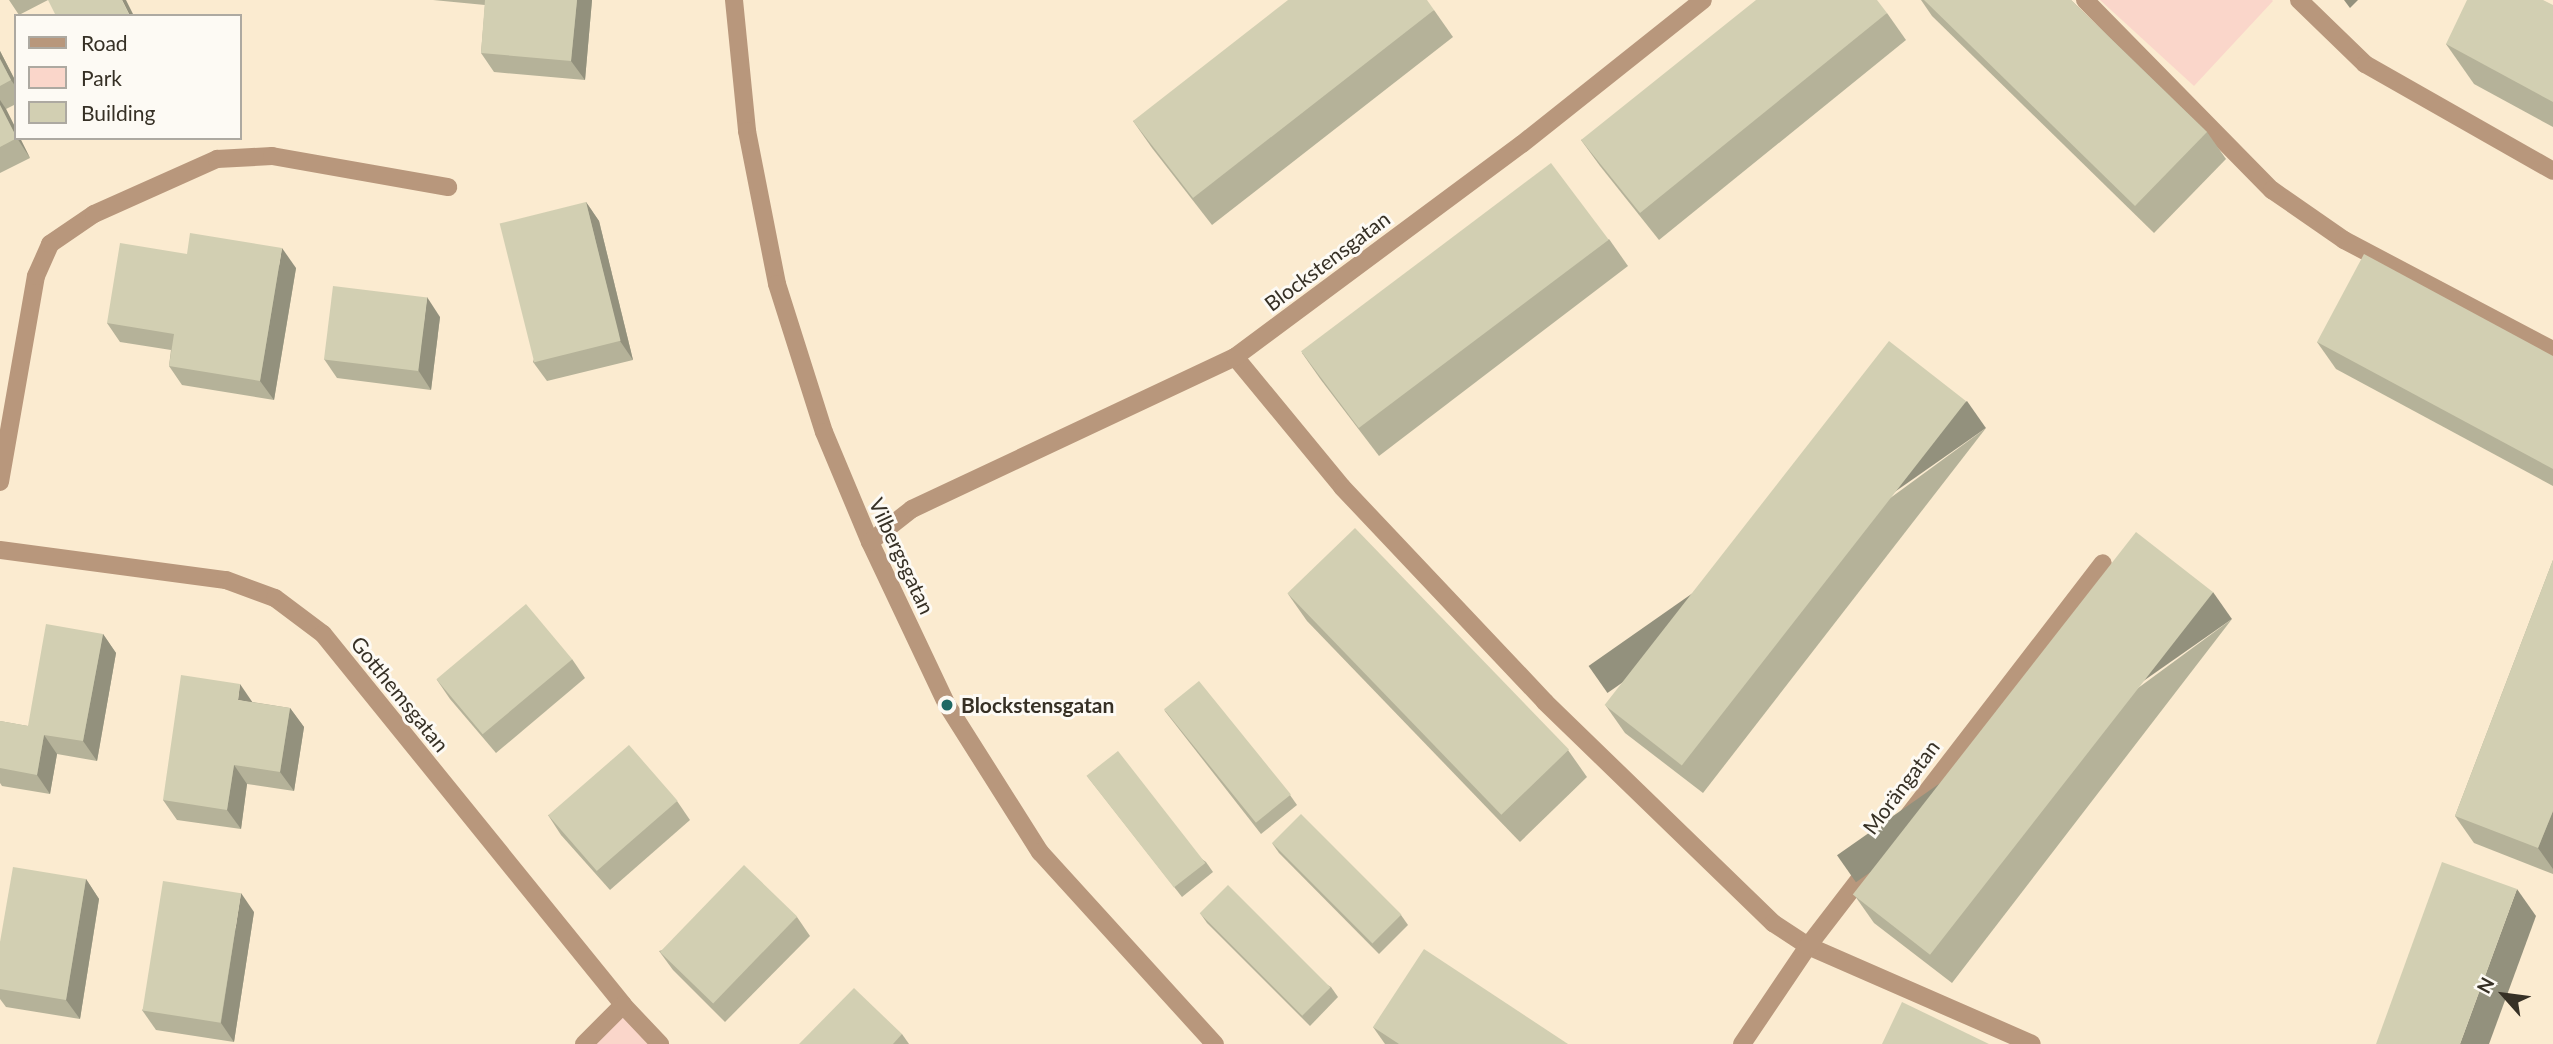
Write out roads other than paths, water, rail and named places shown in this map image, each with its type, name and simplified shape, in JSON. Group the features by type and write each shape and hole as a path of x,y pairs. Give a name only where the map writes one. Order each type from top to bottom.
{"street":[{"name":"Vilbergsgatan","path":"734,0 747,131 776,284 826,439 870,542 947,705 1040,852 1216,1044"},
{"name":"Blockstensgatan","path":"870,542 912,509 1235,357 1522,144 1703,0"},
{"path":"2084,0 2272,190 2344,240 2553,350"},
{"path":"2299,0 2365,64 2553,171"},
{"path":"0,482 36,275 50,244 94,214 218,159 272,156 448,187"},
{"path":"1235,357 1342,487 1545,702 1773,923 1808,946 2032,1044"},
{"name":"Gotthemsgatan","path":"0,550 226,580 275,598 323,634 623,1005 660,1044"},
{"name":"Morängatan","path":"1742,1044 1808,946 2103,563"},
{"path":"584,1044 623,1005"}],"place":[{"name":"Blockstensgatan","path":"947,705"}]}
